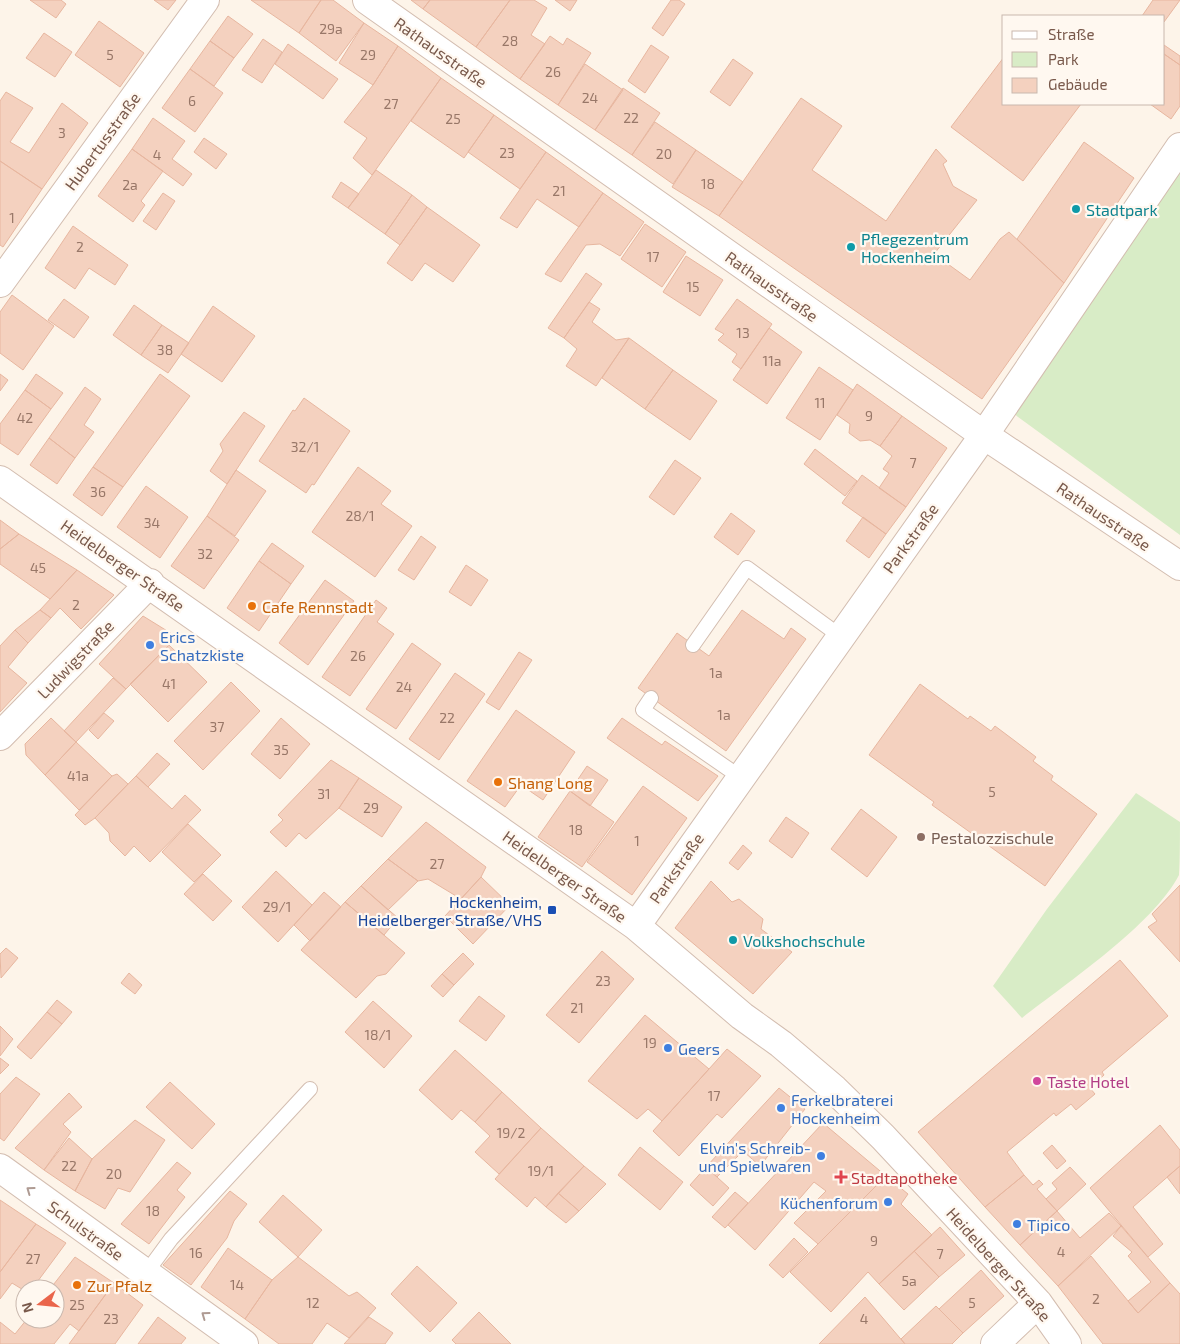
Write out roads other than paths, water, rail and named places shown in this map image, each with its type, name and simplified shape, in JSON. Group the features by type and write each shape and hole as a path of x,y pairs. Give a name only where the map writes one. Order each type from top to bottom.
{"street":[{"name":"Hubertusstraße","path":"0,283 205,0"},
{"name":"Rathausstraße","path":"367,0 984,435 1180,566"},
{"name":"Parkstraße","path":"636,926 984,435 1180,147"},
{"name":"Heidelberger Straße","path":"0,480 150,583 636,926 834,1089 883,1137 1038,1303 1067,1344"},
{"name":"Ludwigstraße","path":"0,736 150,583"},
{"name":"Schulstraße","path":"0,1168 244,1344"},
{"path":"995,1344 1038,1303"}],"lane":[{"path":"693,645 747,568 840,636"},
{"path":"651,698 643,710 740,777"},
{"path":"146,1273 171,1239 310,1089"}],"place":[{"name":"Stadtpark","path":"1076,209"},
{"name":"Pflegezentrum Hockenheim","path":"851,247"},
{"name":"Cafe Rennstadt","path":"252,606"},
{"name":"Erics Schatzkiste","path":"150,645"},
{"name":"Shang Long","path":"498,782"},
{"name":"Pestalozzischule","path":"921,837"},
{"name":"Hockenheim, Heidelberger Straße/VHS","path":"552,910"},
{"name":"Volkshochschule","path":"733,940"},
{"name":"Geers","path":"668,1048"},
{"name":"Taste Hotel","path":"1037,1081"},
{"name":"Ferkelbraterei Hockenheim","path":"781,1108"},
{"name":"Elvin's Schreib- und Spielwaren","path":"821,1156"},
{"name":"Stadtapotheke","path":"841,1177"},
{"name":"Küchenforum","path":"888,1202"},
{"name":"Tipico","path":"1017,1224"},
{"name":"Zur Pfalz","path":"77,1285"}]}
